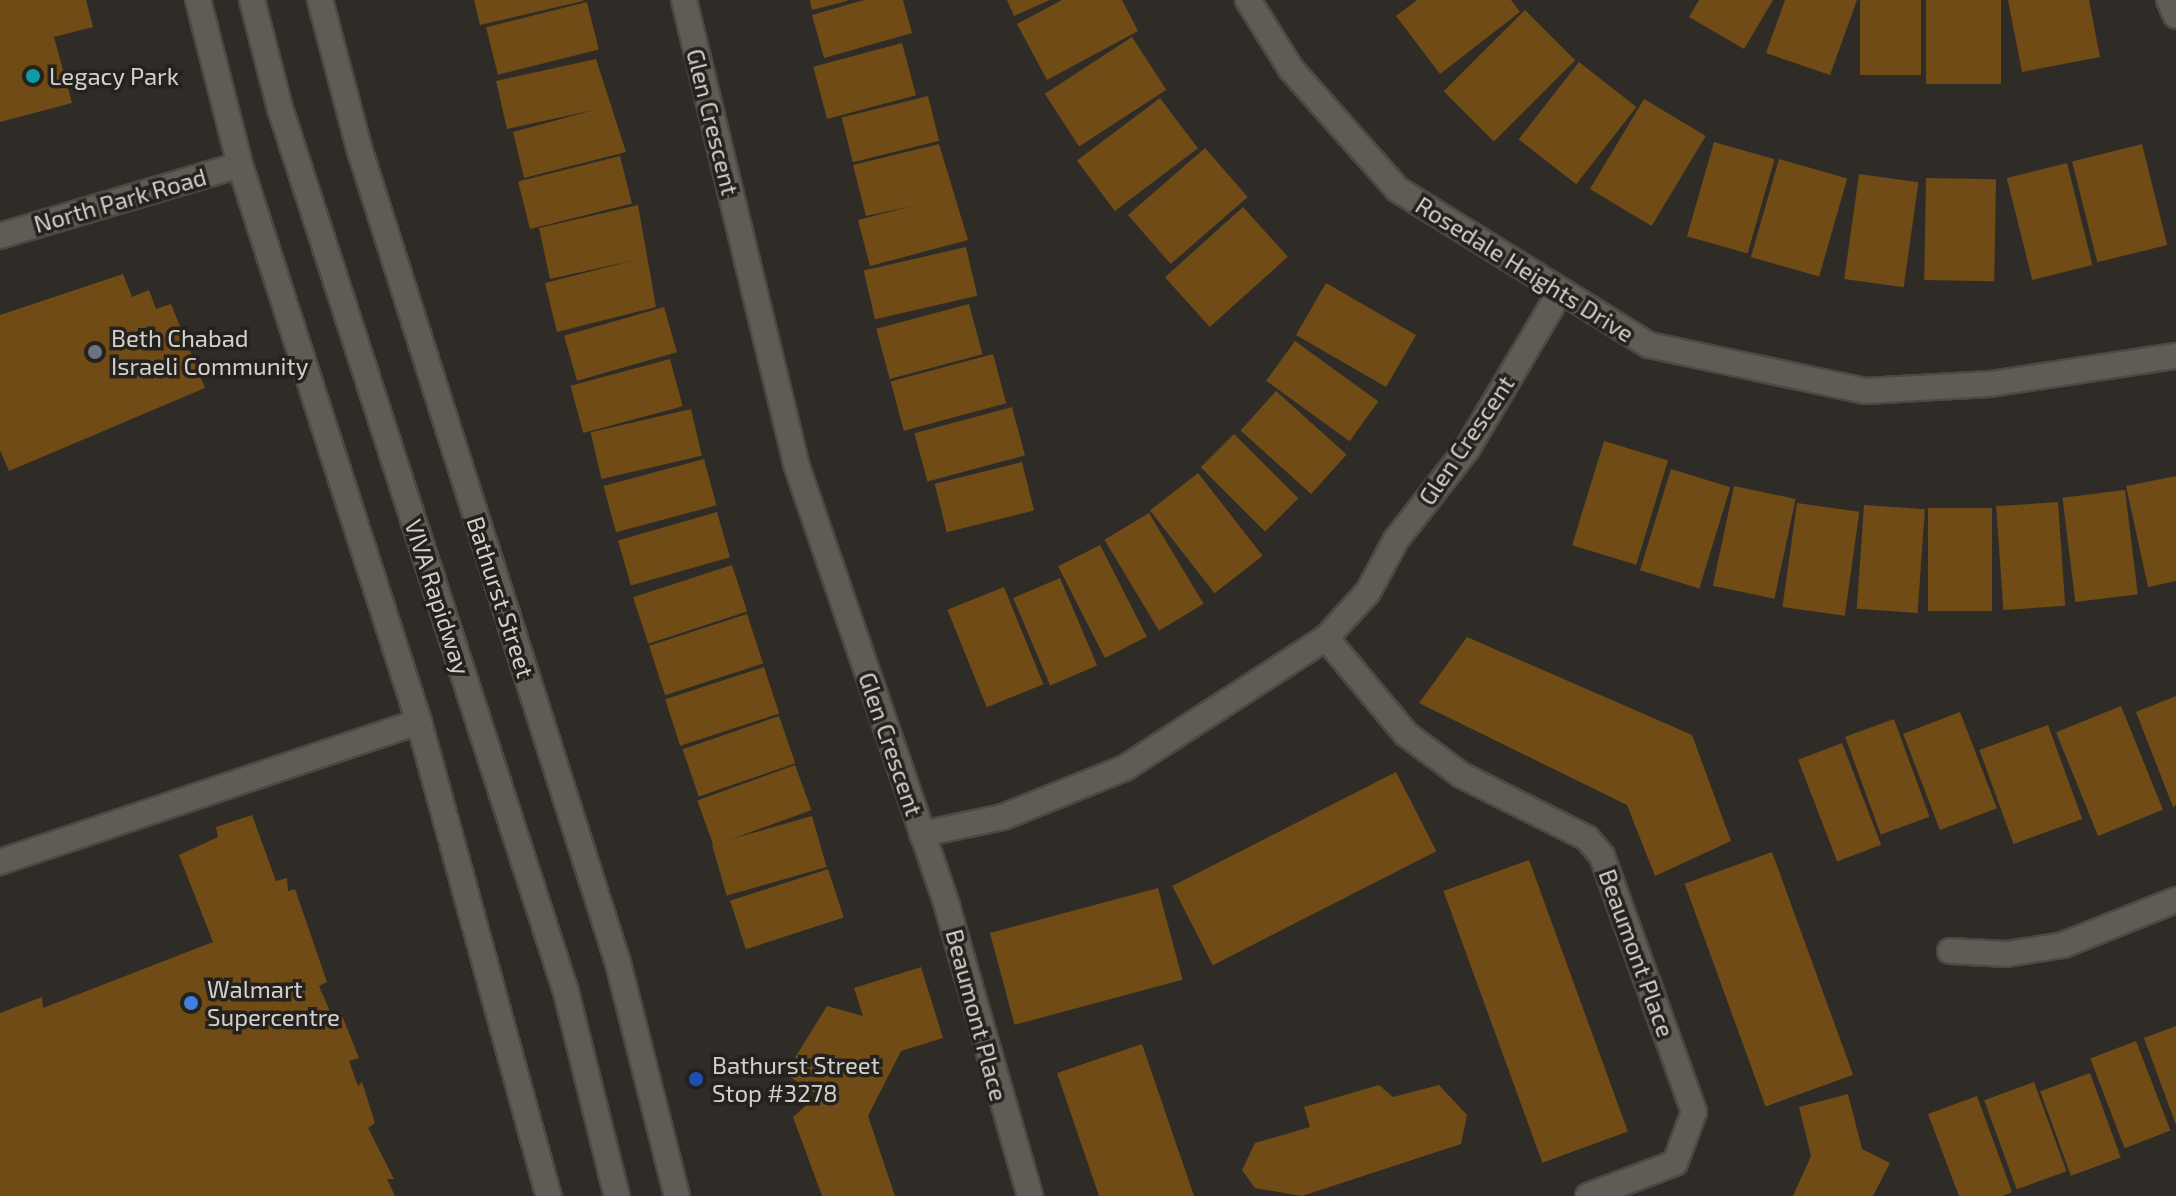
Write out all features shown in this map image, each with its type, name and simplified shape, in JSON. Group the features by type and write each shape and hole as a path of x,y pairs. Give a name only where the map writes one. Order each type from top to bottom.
{"street":[{"path":"198,0 240,165 419,722 549,1196"},
{"name":"VIVA Rapidway","path":"252,0 280,108 566,992 617,1196"},
{"name":"Bathurst Street","path":"320,0 359,148 618,963 677,1196"},
{"name":"Glen Crescent","path":"684,0 796,464 922,834 1003,817 1125,768 1326,638 1368,592 1396,540 1467,449 1559,294"},
{"name":"Rosedale Heights Drive","path":"1248,0 1291,69 1397,189 1559,294 1649,345 1865,391 1990,384 2176,356"},
{"path":"2169,0 2176,16"},
{"name":"North Park Road","path":"0,236 240,165"},
{"name":"Beaumont Place","path":"1326,638 1406,734 1461,775 1587,838 1602,856 1694,1112 1675,1163 1588,1196"},
{"path":"0,862 419,722"},
{"name":"Beaumont Place","path":"922,834 1030,1196"},
{"path":"1950,951 2007,954 2063,945 2176,900"}],"building":[{"name":"Legacy Park","path":"0,0 86,0 93,27 54,37 72,103 0,122"},
{"path":"474,0 583,0 583,1 480,25"},
{"path":"810,0 847,0 847,1 812,10"},
{"path":"864,0 903,0 912,33 824,58 812,15"},
{"path":"1007,0 1050,0 1014,16"},
{"path":"1062,0 1122,0 1138,31 1047,80 1017,24"},
{"path":"1417,0 1511,0 1520,12 1440,74 1396,16"},
{"path":"1699,0 1773,0 1744,49 1689,17"},
{"path":"1785,0 1857,0 1830,75 1766,53"},
{"path":"1860,0 1921,0 1921,75 1860,75"},
{"path":"1926,0 2001,0 2001,84 1926,84"},
{"path":"2008,0 2089,0 2100,57 2022,72"},
{"path":"587,2 599,50 498,75 486,27"},
{"path":"1525,10 1575,60 1494,142 1444,91"},
{"path":"1132,37 1166,90 1079,146 1045,94"},
{"path":"902,43 916,95 827,119 813,67"},
{"path":"596,59 626,152 524,178 513,132 594,110 507,129 496,81"},
{"path":"1579,62 1637,107 1576,184 1519,139"},
{"path":"928,96 939,141 853,162 842,118"},
{"path":"1160,98 1198,148 1115,211 1077,161"},
{"path":"1644,99 1706,136 1652,226 1590,189"},
{"path":"1714,142 1775,159 1748,254 1687,236"},
{"path":"939,144 968,240 870,266 858,220 912,206 866,216 853,165"},
{"path":"2142,144 2167,245 2097,262 2072,161"},
{"path":"1205,148 1248,197 1171,264 1128,215"},
{"path":"620,156 632,204 530,229 518,181"},
{"path":"1779,159 1847,179 1819,277 1751,257"},
{"path":"2067,163 2092,265 2032,280 2007,178"},
{"path":"1859,174 1918,182 1904,287 1844,279"},
{"path":"1926,178 1996,179 1994,281 1924,280"},
{"path":"638,205 656,307 557,332 545,283 635,260 550,279 539,228"},
{"path":"1243,207 1288,257 1210,327 1165,277"},
{"path":"966,247 977,296 875,319 864,271"},
{"name":"Beth Chabad Israeli Community","path":"123,274 132,297 149,290 156,309 171,304 205,388 9,471 0,450 0,315"},
{"path":"1326,283 1416,335 1386,387 1296,335"},
{"path":"969,304 982,354 890,379 876,329"},
{"path":"664,307 677,352 577,381 564,336"},
{"path":"1295,341 1378,402 1350,441 1266,381"},
{"path":"993,354 1006,403 904,431 891,381"},
{"path":"670,359 683,406 583,433 571,386"},
{"path":"1276,391 1347,455 1311,494 1241,430"},
{"path":"1012,407 1025,455 927,481 914,433"},
{"path":"691,409 702,456 601,479 591,432"},
{"path":"1234,434 1298,498 1265,532 1201,467"},
{"path":"1604,441 1668,461 1636,565 1572,545"},
{"path":"704,459 716,505 616,532 604,486"},
{"path":"1022,462 1034,511 947,532 935,484"},
{"path":"1671,469 1730,487 1699,588 1640,570"},
{"path":"1198,473 1263,556 1215,593 1150,511"},
{"path":"2176,476 2176,581 2148,587 2126,486"},
{"path":"1734,486 1796,499 1774,599 1713,586"},
{"path":"2125,490 2138,594 2075,602 2062,498"},
{"path":"2058,502 2065,606 2003,610 1996,506"},
{"path":"1797,503 1859,512 1845,616 1782,607"},
{"path":"1864,505 1925,509 1918,613 1857,609"},
{"path":"1928,508 1992,508 1992,611 1928,611"},
{"path":"717,512 730,557 631,586 618,540"},
{"path":"1149,513 1204,604 1159,631 1104,540"},
{"path":"1100,545 1147,637 1105,658 1058,566"},
{"path":"732,565 747,612 648,644 633,597"},
{"path":"1060,578 1097,665 1050,685 1013,598"},
{"path":"1004,587 1043,684 987,707 947,610"},
{"path":"747,614 763,663 665,695 649,646"},
{"path":"1467,637 1692,735 1731,841 1655,876 1627,805 1419,703"},
{"path":"764,667 779,714 680,746 665,699"},
{"path":"2176,696 2176,805 2173,807 2136,712"},
{"path":"2121,706 2163,810 2098,836 2056,732"},
{"path":"1960,712 1997,808 1940,830 1903,734"},
{"path":"779,716 795,763 699,796 683,749"},
{"path":"1894,719 1930,817 1881,835 1845,737"},
{"path":"2048,725 2082,819 2014,844 1979,750"},
{"path":"1842,743 1881,845 1837,862 1798,760"},
{"path":"795,765 811,810 714,846 697,801"},
{"path":"1396,772 1436,851 1213,965 1172,886"},
{"name":"Walmart Supercentre","path":"252,815 276,881 287,878 288,891 295,889 327,982 319,986 332,1016 341,1013 359,1058 349,1061 358,1086 362,1082 375,1123 368,1128 394,1179 387,1179 395,1196 0,1196 0,1013 42,997 43,1008 213,942 179,855 218,837 216,827"},
{"path":"812,816 827,867 727,896 712,845"},
{"path":"1772,852 1853,1075 1766,1107 1685,884"},
{"path":"1529,860 1628,1132 1542,1163 1443,891"},
{"path":"828,869 844,918 746,949 730,901"},
{"path":"1158,888 1183,980 1015,1025 990,933"},
{"path":"921,967 943,1038 901,1051 868,1116 895,1196 822,1196 793,1117 818,1095 785,1074 827,1006 863,1016 854,988"},
{"path":"2176,1026 2176,1125 2144,1038"},
{"path":"2136,1041 2170,1131 2125,1148 2090,1059"},
{"path":"1142,1044 1194,1196 1099,1196 1057,1073"},
{"path":"2090,1073 2121,1158 2071,1176 2040,1091"},
{"path":"2034,1082 2066,1171 2017,1189 1984,1100"},
{"path":"1379,1085 1393,1097 1439,1085 1467,1115 1461,1144 1302,1196 1255,1188 1242,1170 1255,1143 1310,1127 1304,1107"},
{"path":"1848,1094 1862,1149 1890,1163 1873,1196 1793,1196 1811,1156 1799,1107"},
{"path":"1977,1096 2012,1192 2003,1196 1959,1196 1928,1114"}],"place":[{"name":"Legacy Park","path":"33,76"},
{"name":"Beth Chabad Israeli Community","path":"95,352"},
{"name":"Walmart Supercentre","path":"191,1003"},
{"name":"Bathurst Street Stop #3278","path":"696,1079"}]}
